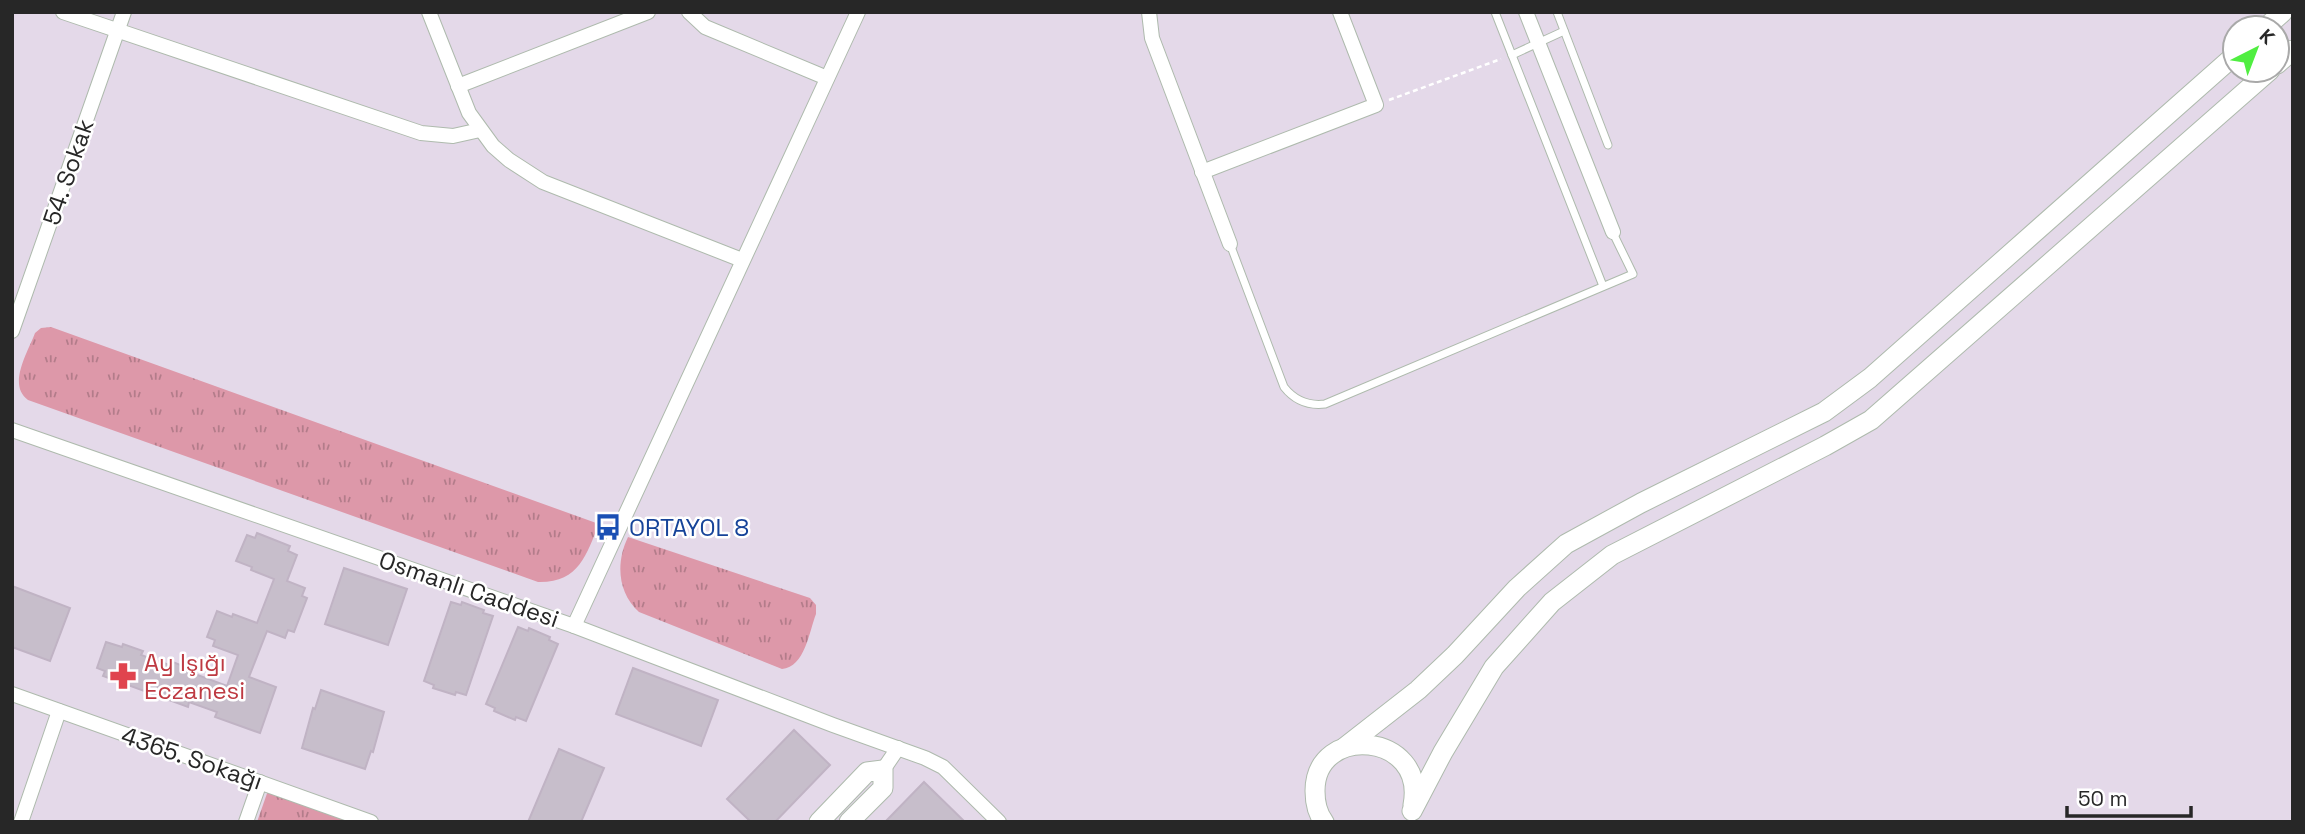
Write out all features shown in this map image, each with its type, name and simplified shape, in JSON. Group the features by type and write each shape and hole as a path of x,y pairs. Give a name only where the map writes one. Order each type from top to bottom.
{"street":[{"path":"63,12 421,133 453,136 480,130"},
{"name":"54. Sokak","path":"12,331 124,12"},
{"path":"429,12 469,113 480,130 509,160 543,182 742,260"},
{"path":"458,86 648,12"},
{"path":"688,12 705,27 827,78"},
{"path":"574,626 858,12"},
{"path":"1149,12 1152,38 1230,244"},
{"path":"1202,172 1376,105 1340,12"},
{"path":"1526,12 1613,232"},
{"path":"1324,822 1315,802 1315,785 1321,770 1331,757 1418,690 1455,656 1517,588 1566,544 1641,503 1824,412 1870,378 2221,67"},
{"path":"1409,816 1443,752 1494,667 1552,601 1612,555 1871,420 2254,84"},
{"name":"Osmanlı Caddesi","path":"12,430 574,626 898,748 943,768 999,822"},
{"name":"4365. Sokağı","path":"12,694 371,822"},
{"path":"20,822 59,711"},
{"path":"1345,747 1369,744 1393,752 1405,764 1413,778 1415,795 1409,816"},
{"path":"849,822 883,788 883,770 898,748"},
{"path":"819,822 867,772 883,770"},
{"path":"246,822 260,782"},
{"path":"1303,822 1315,802"}],"lane":[{"path":"1495,12 1603,286"},
{"path":"1557,12 1608,145"},
{"path":"1512,55 1564,31"},
{"path":"1230,244 1284,387 1297,400 1312,405 1325,404 1633,274 1613,232"}],"path":[{"path":"1376,105 1512,55"}],"green space":[{"path":"51,327 599,524 585,556 572,572 563,578 538,582 28,400 19,386 21,368 35,333 41,328"},
{"path":"628,537 810,598 816,605 816,614 801,655 790,667 782,669 639,612 626,595 621,576 620,566"},
{"path":"271,782 383,822 257,822"}],"building":[{"path":"257,533 290,546 288,551 297,555 287,581 305,588 302,596 307,598 294,632 288,630 285,638 267,631 249,677 276,687 260,733 215,717 217,712 189,702 188,707 103,676 105,671 97,668 106,642 143,651 141,655 172,666 173,662 193,670 192,673 227,686 238,655 213,646 215,640 207,637 217,611 257,623 274,579 236,561 247,535 255,538"},
{"path":"344,568 407,589 388,645 325,624"},
{"path":"12,586 70,608 50,661 12,647"},
{"path":"451,602 461,605 462,602 493,616 466,695 456,692 455,695 433,688 434,685 424,681"},
{"path":"518,627 528,631 529,628 550,637 549,640 558,644 526,721 516,717 515,720 494,711 495,708 486,704"},
{"path":"633,668 718,700 701,746 616,714"},
{"path":"321,690 384,712 373,752 371,751 365,769 302,748"},
{"path":"794,730 830,765 775,822 751,822 727,799"},
{"path":"559,749 604,768 581,822 528,822"},
{"path":"924,782 965,822 885,822"}],"place":[{"name":"ORTAYOL 8","path":"608,527"},
{"name":"Ay Işığı Eczanesi","path":"123,676"}]}
